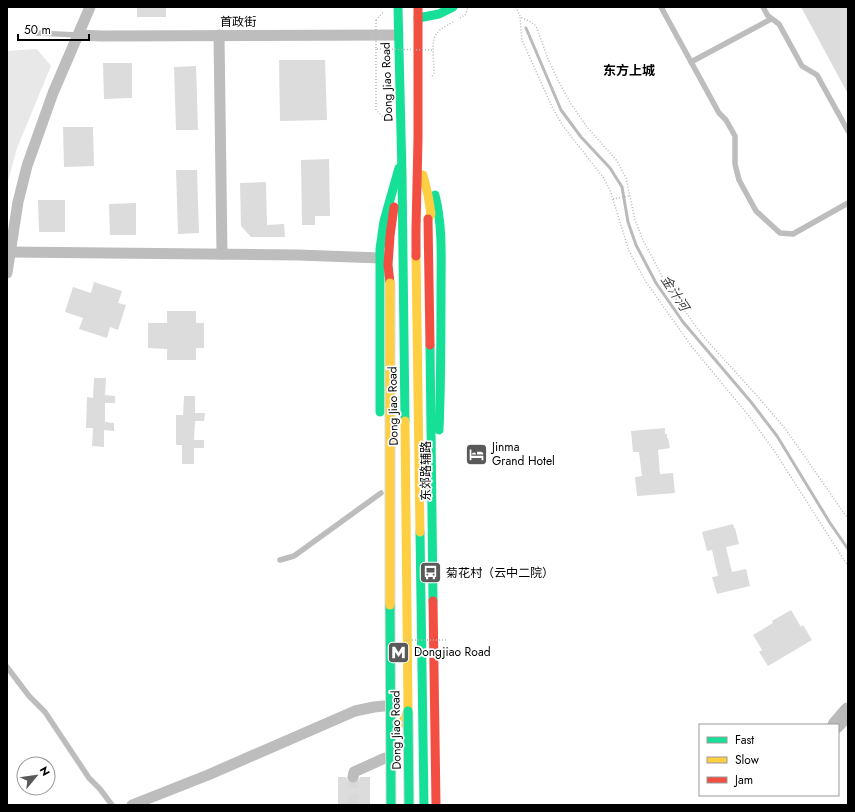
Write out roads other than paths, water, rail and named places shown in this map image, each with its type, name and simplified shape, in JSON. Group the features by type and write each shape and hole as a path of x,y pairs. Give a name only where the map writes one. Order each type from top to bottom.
{"main road":[{"name":"Dong Jiao Road","path":"398,7 409,805"},
{"name":"Dong Jiao Road","path":"418,7 416,229 424,805"},
{"path":"418,18 440,14 452,7"},
{"path":"418,140 431,214 428,219 436,805"},
{"name":"东郊路辅路","path":"418,140 420,156 432,183 437,200 440,224 441,405 439,442 445,805"},
{"path":"380,420 380,258 384,221 399,166 401,141"},
{"path":"391,805 390,283 388,265 401,141"},
{"path":"381,489 385,805"},
{"path":"385,758 408,711"}],"street":[{"path":"7,274 18,202 27,166 53,93 90,7"},
{"name":"首政街","path":"78,35 398,35"},
{"path":"219,35 222,254"},
{"path":"10,252 298,255 380,258"},
{"path":"132,805 208,775 355,711 384,706"},
{"path":"353,777 354,772 385,758"}],"lane":[{"path":"661,7 719,113 726,120 735,136 735,164 739,180 756,211 780,233 793,234 848,203"},
{"path":"763,7 768,16 779,24 802,66 817,75 848,131"},
{"path":"691,62 771,18"},
{"path":"36,33 78,35"},
{"path":"280,560 294,556 381,489"},
{"path":"7,667 29,696 45,712 89,778 100,789 112,805"}],"waterway":[{"name":"金汁河","path":"526,28 561,110 581,137 610,168 622,187 628,222 636,245 656,283 683,322 751,402 777,436 830,523 848,549"},
{"path":"837,724 848,711"}],"tunnel":[{"path":"353,777 353,805"}],"place":[{"name":"Jinma Grand Hotel","path":"476,454"},
{"name":"菊花村（云中二院）","path":"431,573"},
{"name":"Dongjiao Road","path":"399,652"}],"district":[{"name":"东方上城","path":"629,70"}]}
